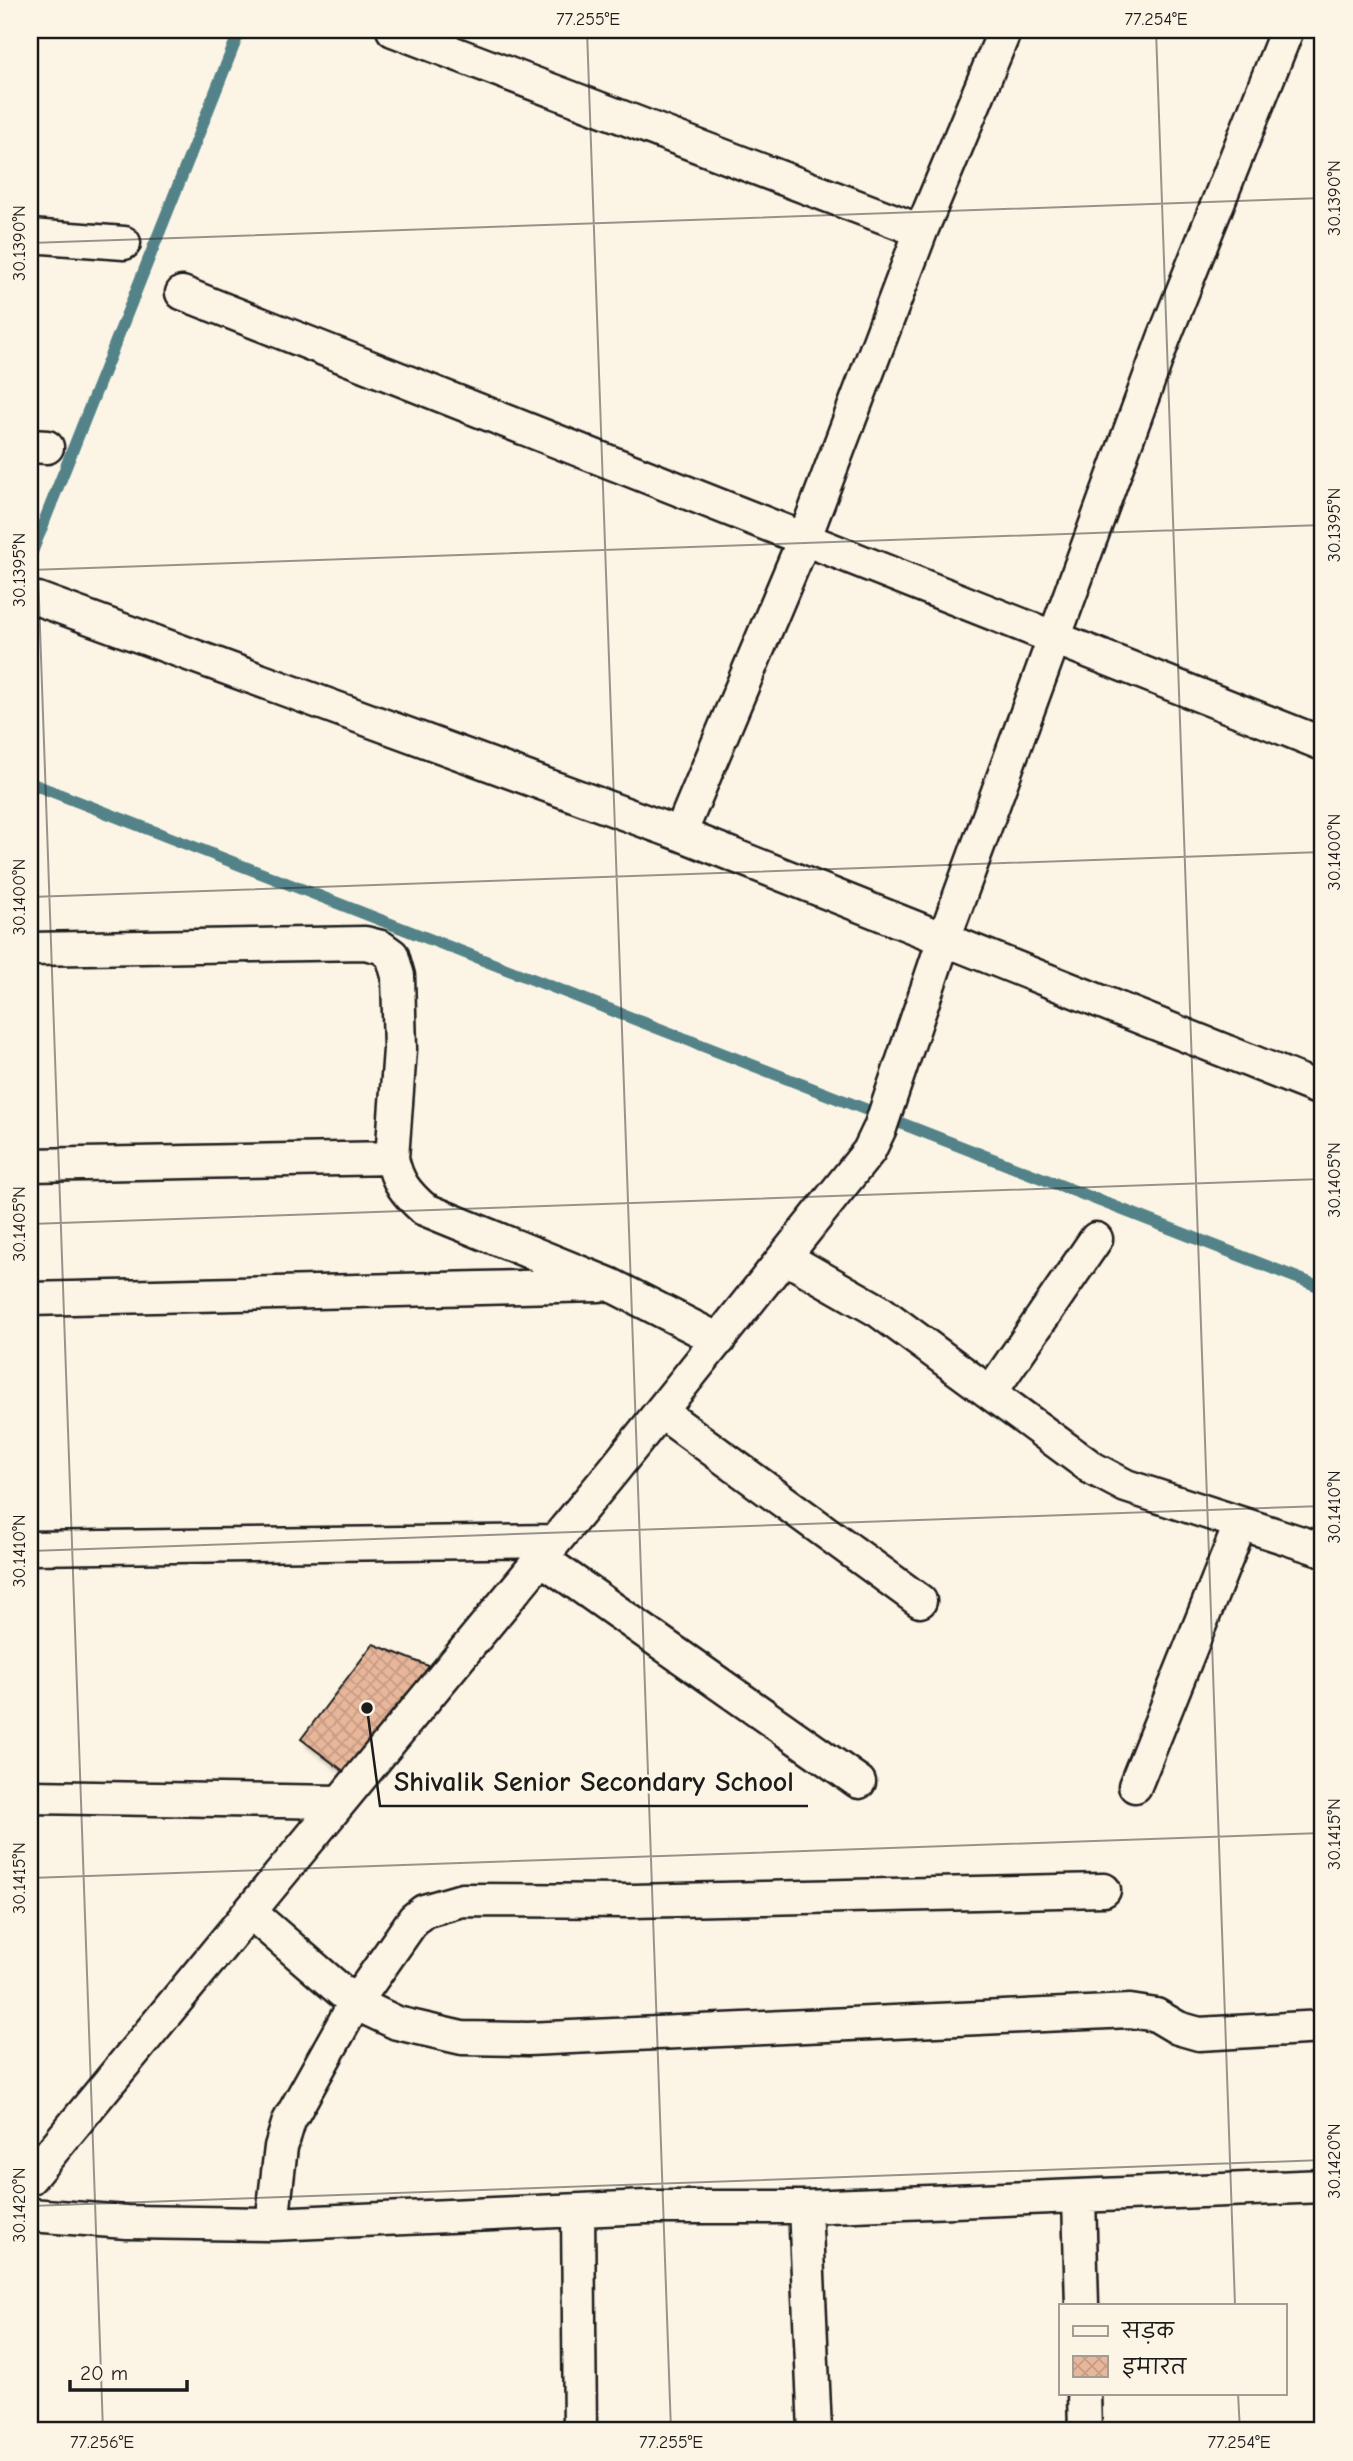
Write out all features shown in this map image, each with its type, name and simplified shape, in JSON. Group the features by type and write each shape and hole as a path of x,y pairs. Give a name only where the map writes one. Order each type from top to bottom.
{"street":[{"path":"680,834 805,537 921,231 1004,30"},
{"path":"30,2178 661,1412 869,1151 885,1115 944,939 1164,338 1287,30"},
{"path":"400,31 921,231"},
{"path":"30,236 124,243"},
{"path":"181,293 805,537 1323,744"},
{"path":"38,599 680,834 1323,1090"},
{"path":"30,949 365,943 381,947 392,955 398,976 400,1049 392,1158 400,1185 424,1209 611,1285 719,1340"},
{"path":"30,1165 392,1158"},
{"path":"991,1392 1096,1240"},
{"path":"786,1258 879,1311 1092,1468 1126,1486 1323,1550"},
{"path":"30,1299 611,1285"},
{"path":"661,1412 920,1601"},
{"path":"1135,1786 1240,1525"},
{"path":"30,1548 547,1549 859,1782"},
{"path":"30,1797 340,1802"},
{"path":"272,2224 281,2147 289,2121 355,2003 414,1919 424,1911 462,1900 632,1901 1104,1890"},
{"path":"251,1913 355,2003 397,2023 463,2038 528,2039 1130,2011 1156,2015 1178,2028 1199,2034 1323,2027"},
{"path":"30,2215 127,2222 272,2224 578,2211 1079,2198 1323,2186"},
{"path":"1079,2198 1082,2304"},
{"path":"805,2207 816,2431"},
{"path":"578,2211 580,2431"},
{"path":"1084,2394 1085,2431"}],"building":[{"path":"373,1644 436,1669 354,1779 301,1739"}],"waterway":[{"path":"30,557 240,30"},
{"path":"30,783 1323,1288"}],"place":[{"name":"Shivalik Senior Secondary School","path":"367,1708"}]}
